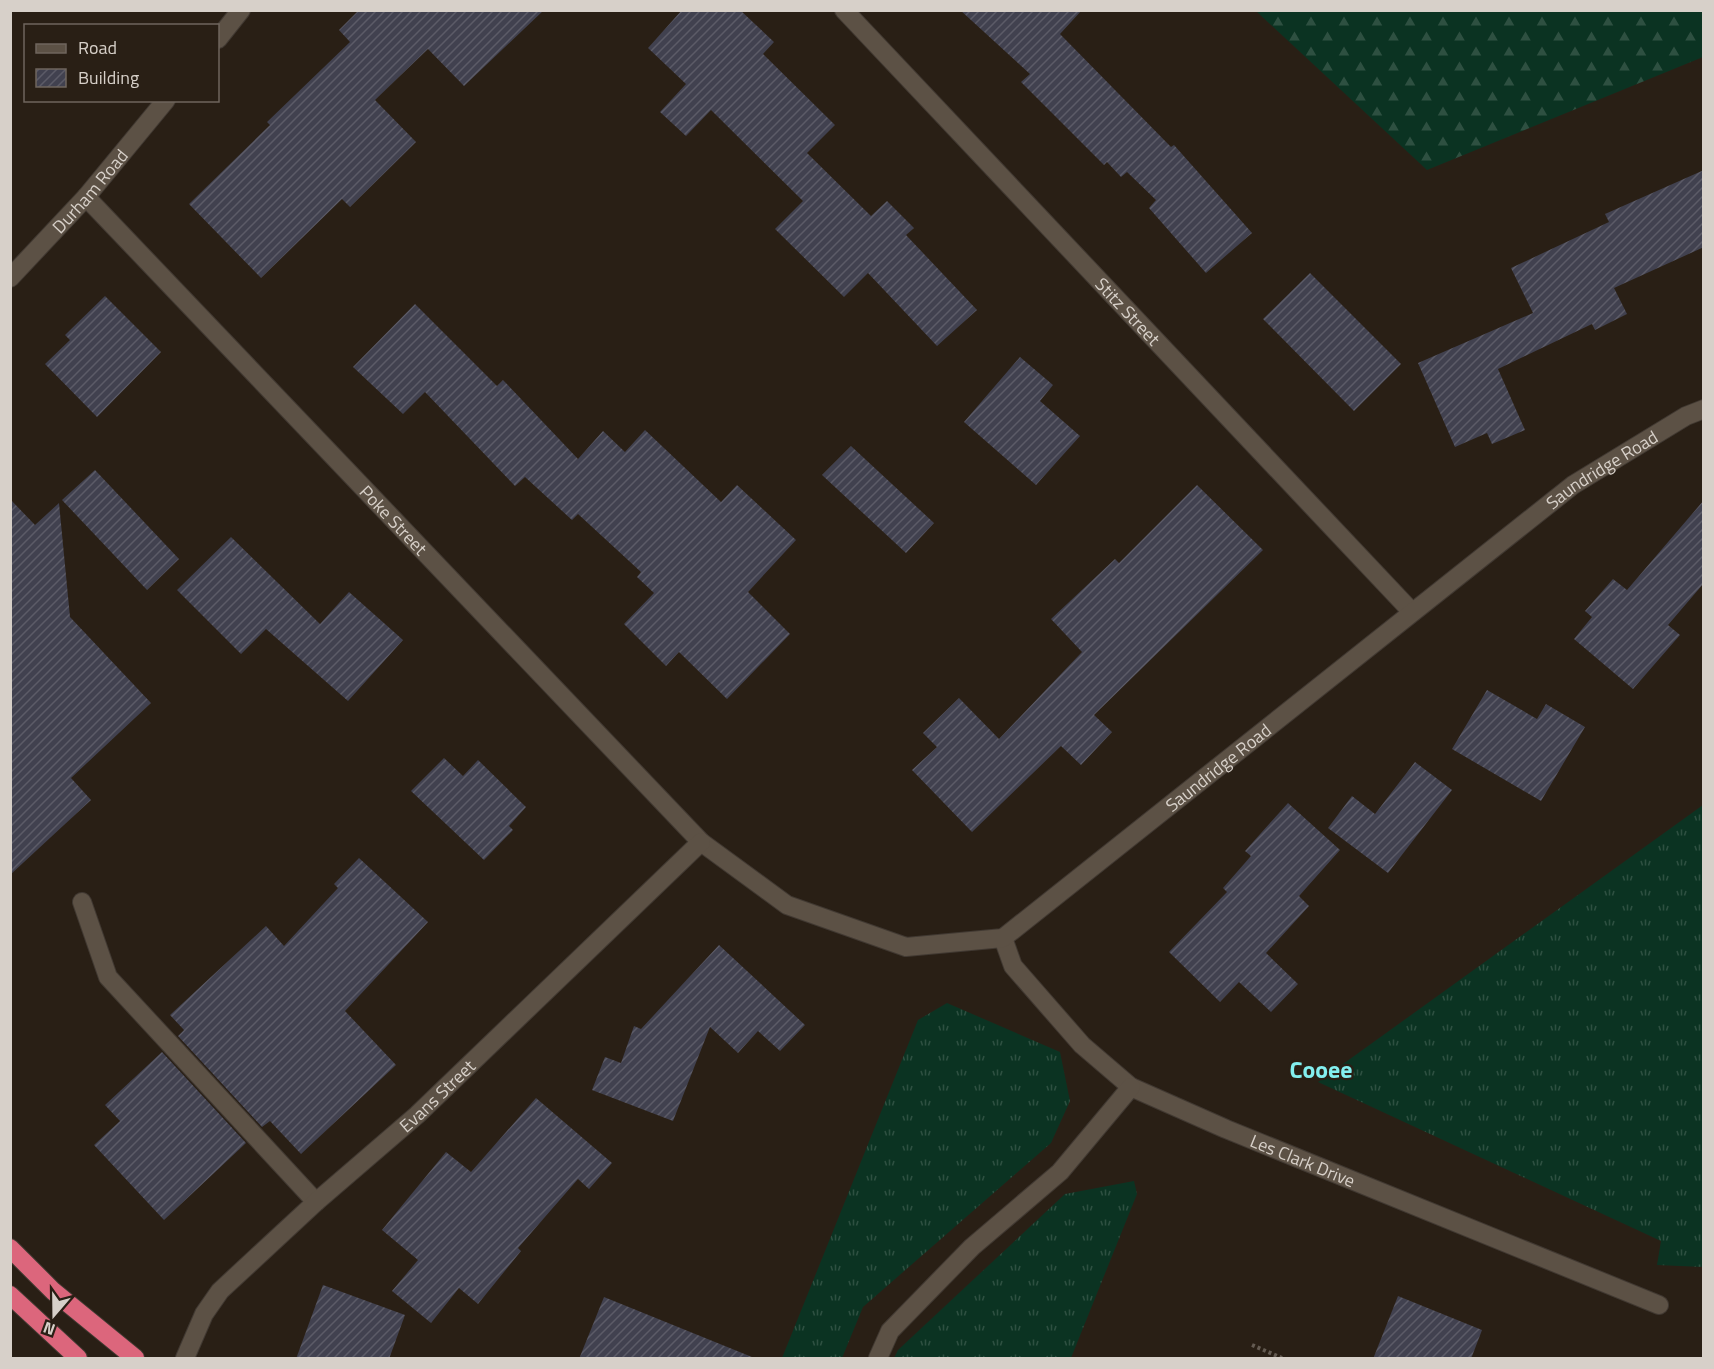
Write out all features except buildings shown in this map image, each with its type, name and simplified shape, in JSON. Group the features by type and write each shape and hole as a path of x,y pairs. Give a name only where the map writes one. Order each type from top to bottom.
{"highway":[{"path":"10,1248 53,1291 135,1359"},
{"path":"10,1295 78,1359"}],"street":[{"path":"219,38 241,10"},
{"name":"Stitz Street","path":"844,10 1412,612"},
{"name":"Durham Road","path":"10,278 86,197 164,102"},
{"name":"Poke Street","path":"86,197 701,842"},
{"name":"Saundridge Road","path":"1003,938 1573,485 1686,416 1704,409"},
{"path":"701,842 787,905 906,947 1003,938"},
{"name":"Evans Street","path":"185,1359 204,1314 220,1291 316,1202 417,1115 701,842"},
{"path":"82,902 108,977 316,1202"},
{"name":"Les Clark Drive","path":"1003,938 1013,966 1082,1045 1131,1087 1226,1129 1659,1305"},
{"path":"878,1359 890,1331 972,1247 1060,1172 1131,1087"}],"path":[{"path":"1252,1345 1282,1359"}],"green space":[{"path":"1256,11 1703,11 1703,57 1427,170"},
{"path":"1703,805 1703,1267 1657,1265 1661,1241 1318,1082"},
{"path":"947,1003 1060,1052 1070,1101 1051,1143 863,1307 842,1358 782,1358 918,1020"},
{"path":"1134,1181 1137,1194 1071,1358 894,1358 898,1350 1065,1194"}],"district":[{"name":"Cooee","path":"1321,1069"}]}
